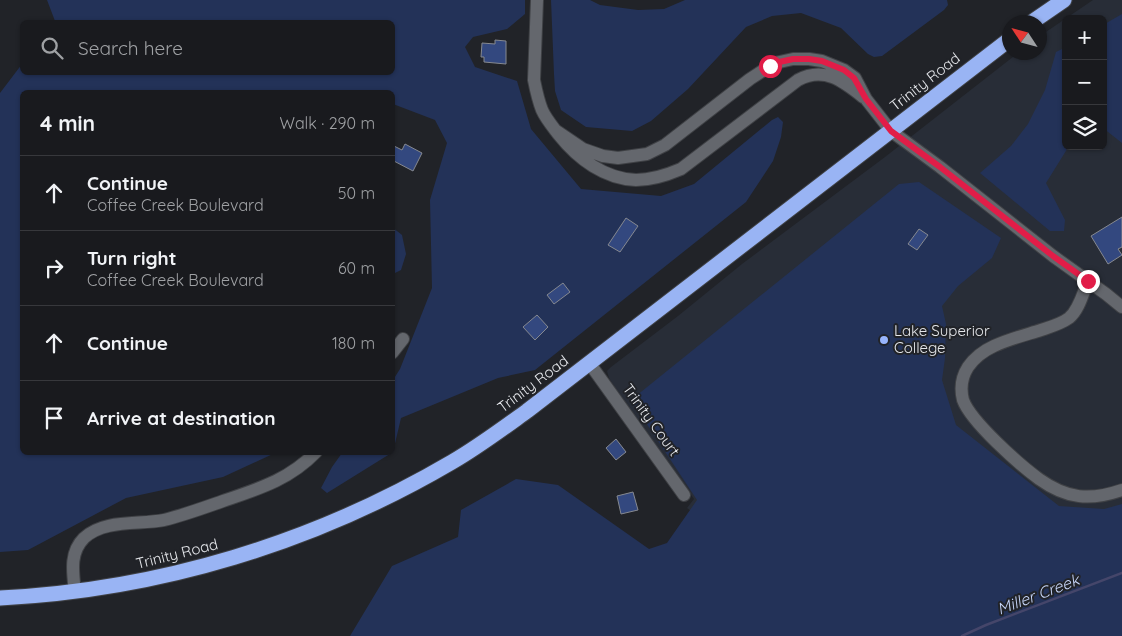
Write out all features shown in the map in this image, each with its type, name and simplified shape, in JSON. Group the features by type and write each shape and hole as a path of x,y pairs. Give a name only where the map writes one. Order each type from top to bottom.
{"highway":[{"path":"1042,15 1064,0"},
{"name":"Trinity Road","path":"0,598 74,592 138,582 185,572 280,543 358,511 428,475 474,448 527,412 1002,45"}],"street":[{"path":"537,0 534,80 536,93 546,118 577,154 600,170 615,176 625,179 647,179 660,177 681,169 802,78 817,74 832,76 847,84 866,99"},
{"path":"555,130 583,149 603,156 626,158 647,154 665,145 775,63 793,59 822,61 844,70 854,78 866,99 891,131 1122,307"},
{"path":"1088,281 1077,307 1070,317 1056,325 986,350 975,359 966,371 961,387 965,404 977,422 1016,460 1048,485 1064,493 1087,498 1122,490"},
{"path":"395,349 403,339"},
{"name":"Trinity Court","path":"590,364 684,495"},
{"path":"74,592 73,556 83,539 92,532 102,527 162,520 190,512 279,480 294,472 313,455"}],"shaded area":[{"path":"47,0 525,0 525,14 507,29 473,37 465,47 475,67 517,81 531,129 581,189 661,196 694,184 778,117 783,122 781,137 773,161 746,202 535,370 498,378 401,418 395,444 395,377 400,369 432,288 430,200 447,143 435,120 395,105 395,90 20,90 20,455 271,455 223,477 126,498 28,550 0,552 0,93 20,67 20,75 395,75 395,20 55,20"},
{"path":"551,0 590,0 600,5 638,10 664,9 685,0 947,0 948,5 944,10 882,56 874,57 868,54 841,28 801,13 772,16 746,27 688,89 651,121 632,131 586,127 561,110 555,91"},
{"name":"Lake Superior College","path":"1093,0 1122,0 1122,636 861,636 687,508 694,499 609,378 607,371 611,367 742,264 885,157 1009,60 1047,60 1047,31 1062,21 1062,150 1107,150 1107,15 1071,15"},
{"path":"1122,14 1122,143 1107,131 1107,23"},
{"path":"1062,49 1062,150 1067,150 1046,183 1065,220 1064,231 1050,231 980,173 1011,146 1028,124 1045,90 1056,52"},
{"path":"919,182 1001,238 992,258 958,286 942,306 946,324 942,380 956,425 1059,506 1104,509 1122,504 1122,636 350,636 392,566 458,537 461,510 516,479 558,485 649,549 667,543 697,500 631,400 899,184"},
{"path":"395,229 402,235 406,254 401,270 395,273"},
{"path":"341,455 388,455 327,493 321,488"}],"building":[{"path":"495,40 506,41 506,64 484,62 484,57 481,57 482,43 495,44"},
{"path":"405,144 422,153 413,171 395,162 395,146 402,150"},
{"path":"1122,217 1122,247 1118,249 1122,255 1108,264 1091,236"},
{"path":"626,218 638,226 620,252 608,245"},
{"path":"919,229 928,235 917,250 908,244"},
{"path":"563,283 570,292 554,304 547,295"},
{"path":"537,315 548,327 535,340 523,327"},
{"path":"616,439 626,452 616,460 606,448"},
{"path":"633,492 638,510 621,514 617,496"}],"waterway":[{"name":"Miller Creek","path":"962,636 1122,573"}],"place":[{"name":"Lake Superior College","path":"884,340"}],"route":[{"path":"770,66 784,60 809,59 837,66 850,74 858,82 866,99 891,131 1088,281"}]}
